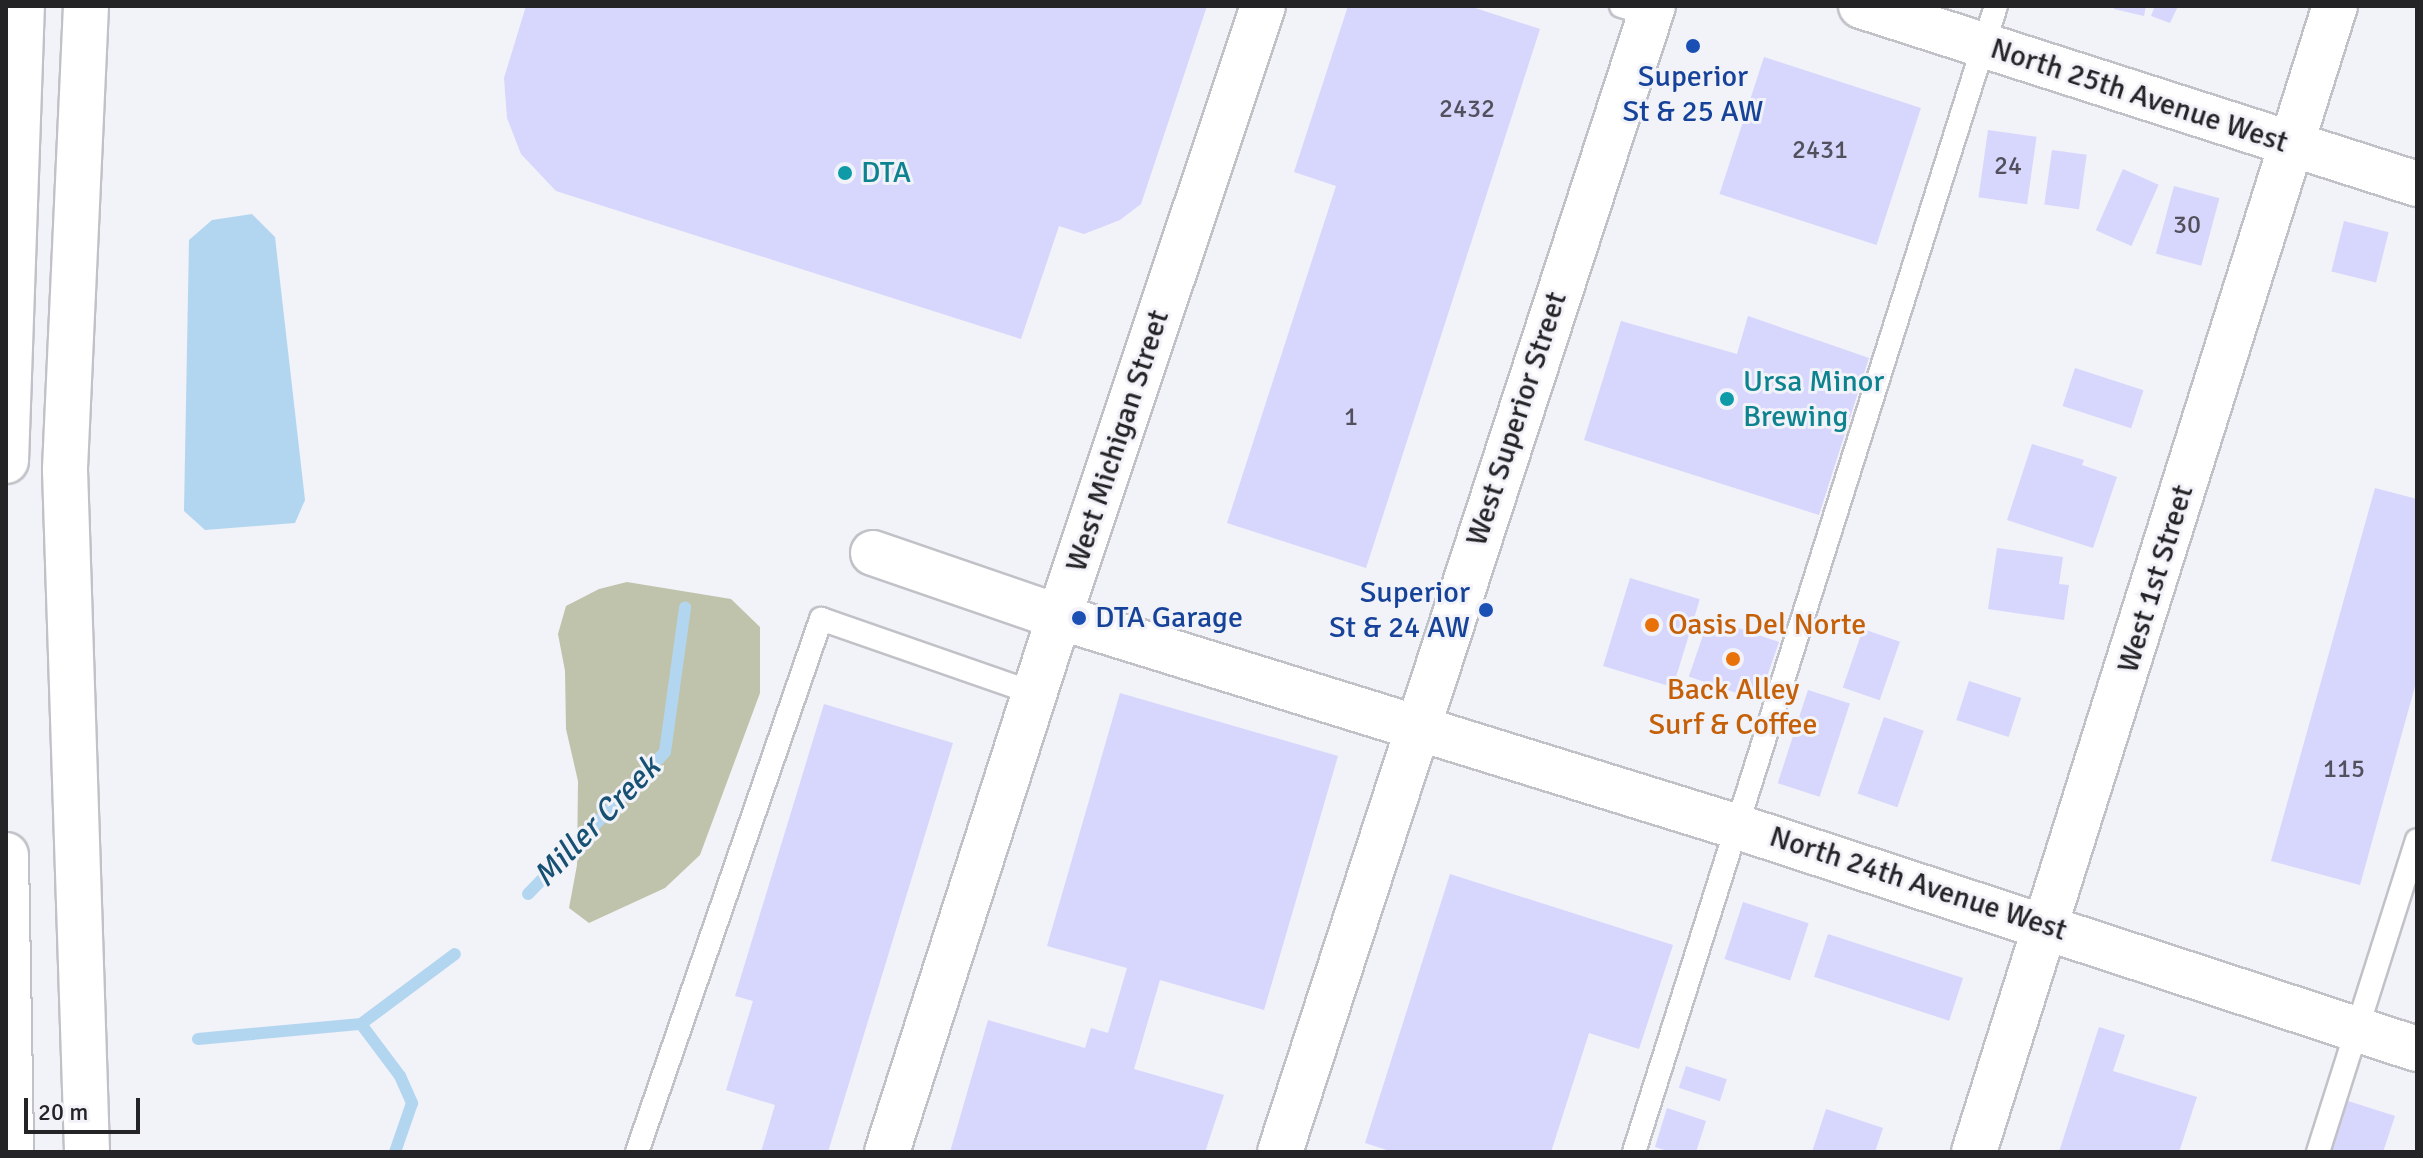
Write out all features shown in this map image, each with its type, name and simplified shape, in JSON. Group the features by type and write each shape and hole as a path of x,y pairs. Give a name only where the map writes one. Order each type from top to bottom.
{"main road":[{"path":"6,461 22,6"},
{"path":"86,6 65,470 87,1152"},
{"name":"West Michigan Street","path":"887,1152 1034,693 1263,6"},
{"name":"North 25th Avenue West","path":"1861,6 1990,26 2292,146 2417,184"},
{"name":"West 1st Street","path":"1974,1152 2048,926 2335,6"},
{"name":"West Superior Street","path":"1280,1152 1642,9"},
{"name":"North 24th Avenue West","path":"873,553 1059,617 2048,926 2417,1049"},
{"path":"6,855 11,1152"}],"lane":[{"path":"1634,1152 1990,26"},
{"path":"637,1152 821,619 1034,693"},
{"path":"2318,1152 2417,840"}],"green space":[{"path":"627,582 731,599 760,627 760,693 700,855 665,888 589,923 569,908 577,865 578,781 566,729 565,671 558,634 566,606 599,589"}],"water":[{"path":"252,214 275,237 305,500 295,523 205,530 184,511 189,240 212,220"}],"building":[{"name":"DTA","path":"526,6 1207,6 1141,204 1120,220 1084,234 1059,226 1021,339 556,191 521,154 507,118 504,78"},
{"path":"1348,6 1469,6 1540,29 1366,568 1227,523 1336,186 1294,172"},
{"path":"2115,6 2146,6 2144,16 2114,9"},
{"path":"2155,6 2178,6 2170,23 2151,16"},
{"path":"1764,57 1921,108 1876,245 1720,194"},
{"path":"1988,130 2037,137 2027,204 1979,197"},
{"path":"2052,150 2087,155 2079,209 2044,204"},
{"path":"2123,169 2159,185 2131,246 2096,230"},
{"path":"2174,186 2219,198 2201,266 2156,254"},
{"path":"2344,221 2389,232 2376,283 2331,271"},
{"name":"Ursa Minor Brewing","path":"1748,316 1869,358 1819,515 1584,440 1621,321 1737,354"},
{"path":"2075,368 2143,390 2131,428 2063,406"},
{"path":"2032,444 2084,460 2082,465 2117,477 2093,548 2007,520"},
{"path":"2375,488 2417,499 2417,679 2360,885 2271,861"},
{"path":"1997,548 2063,557 2059,584 2069,585 2064,620 1988,609"},
{"path":"1630,578 1700,599 1673,687 1603,666"},
{"name":"Back Alley Surf & Coffee","path":"1709,618 1779,642 1759,701 1689,677"},
{"path":"1863,629 1900,642 1880,700 1843,688"},
{"path":"1969,681 2021,698 2009,737 1956,720"},
{"path":"1808,690 1850,704 1820,797 1778,783"},
{"path":"1120,693 1338,756 1264,1010 1160,980 1134,1069 1224,1095 1205,1152 950,1152 988,1020 1085,1048 1091,1028 1108,1033 1127,968 1047,946"},
{"path":"824,704 953,743 828,1152 761,1152 775,1105 726,1090 753,1001 735,996"},
{"path":"1884,717 1924,731 1897,807 1858,794"},
{"path":"1450,874 1673,945 1639,1049 1589,1033 1551,1152 1393,1152 1365,1143"},
{"path":"1743,902 1809,923 1790,980 1724,959"},
{"path":"1828,934 1963,978 1949,1021 1814,977"},
{"path":"2099,1027 2125,1035 2113,1071 2197,1097 2179,1152 2059,1152"},
{"path":"1686,1066 1727,1079 1720,1101 1679,1088"},
{"path":"2345,1100 2395,1116 2383,1152 2328,1152"},
{"path":"1667,1108 1706,1121 1696,1152 1671,1152 1655,1147"},
{"path":"1826,1109 1883,1128 1875,1152 1812,1152"}],"waterway":[{"name":"Miller Creek","path":"528,894 665,752 685,607"},
{"name":"Miller Creek","path":"198,1039 361,1024 455,954"},
{"path":"361,1024 400,1076 412,1103 395,1152"}],"place":[{"name":"Superior St & 25 AW","path":"1693,46"},
{"name":"DTA","path":"845,173"},
{"name":"Ursa Minor Brewing","path":"1727,399"},
{"name":"Superior St & 24 AW","path":"1486,610"},
{"name":"DTA Garage","path":"1079,618"},
{"name":"Oasis Del Norte","path":"1652,625"},
{"name":"Back Alley Surf & Coffee","path":"1733,659"}]}
